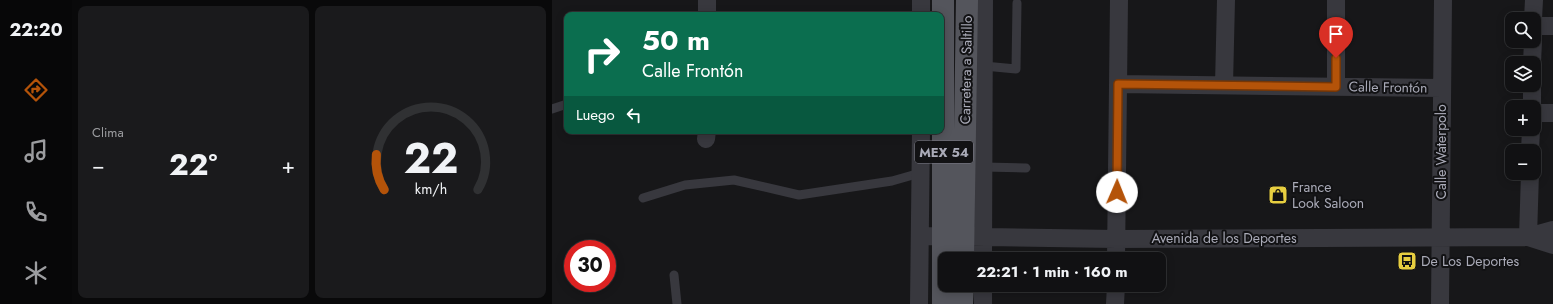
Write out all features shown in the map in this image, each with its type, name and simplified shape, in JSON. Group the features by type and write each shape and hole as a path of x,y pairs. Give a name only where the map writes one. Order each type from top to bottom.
{"main road":[{"name":"Carretera a Saltillo","path":"943,0 963,236 943,304"},
{"name":"Carretera a Saltillo","path":"963,252 973,2"},
{"path":"973,2 984,24"},
{"path":"962,304 963,292"}],"street":[{"path":"707,0 707,12"},
{"path":"921,0 921,12"},
{"path":"1116,252 1119,0"},
{"path":"1224,85 1226,0"},
{"path":"1336,0 1336,87"},
{"name":"Calle Waterpolo","path":"1440,304 1442,0"},
{"path":"1533,12 1534,0"},
{"name":"Carretera a Saltillo","path":"978,252 963,236 984,167 984,24"},
{"path":"1541,26 1553,26"},
{"name":"Calle Frontón","path":"1118,84 1442,88"},
{"path":"1541,113 1553,113"},
{"path":"919,304 921,134"},
{"path":"1528,237 1530,180"},
{"name":"Avenida de los Deportes","path":"920,236 1116,239 1441,236 1528,237 1553,230"},
{"name":"Avenida de los Deportes","path":"1528,237 1553,245"},
{"path":"983,292 983,304"},
{"path":"1115,304 1116,292"}],"lane":[{"path":"984,66 1016,69 1017,3"},
{"path":"552,109 564,105"},
{"path":"984,167 1026,168"},
{"path":"643,198 685,185 734,180 799,194 892,181 920,173"},
{"path":"674,275 678,304"}],"place":[{"name":"France Look Saloon","path":"1278,195"},
{"name":"De Los Deportes","path":"1407,261"}],"route":[{"path":"1117,192 1118,84 1336,87 1336,58"}]}
